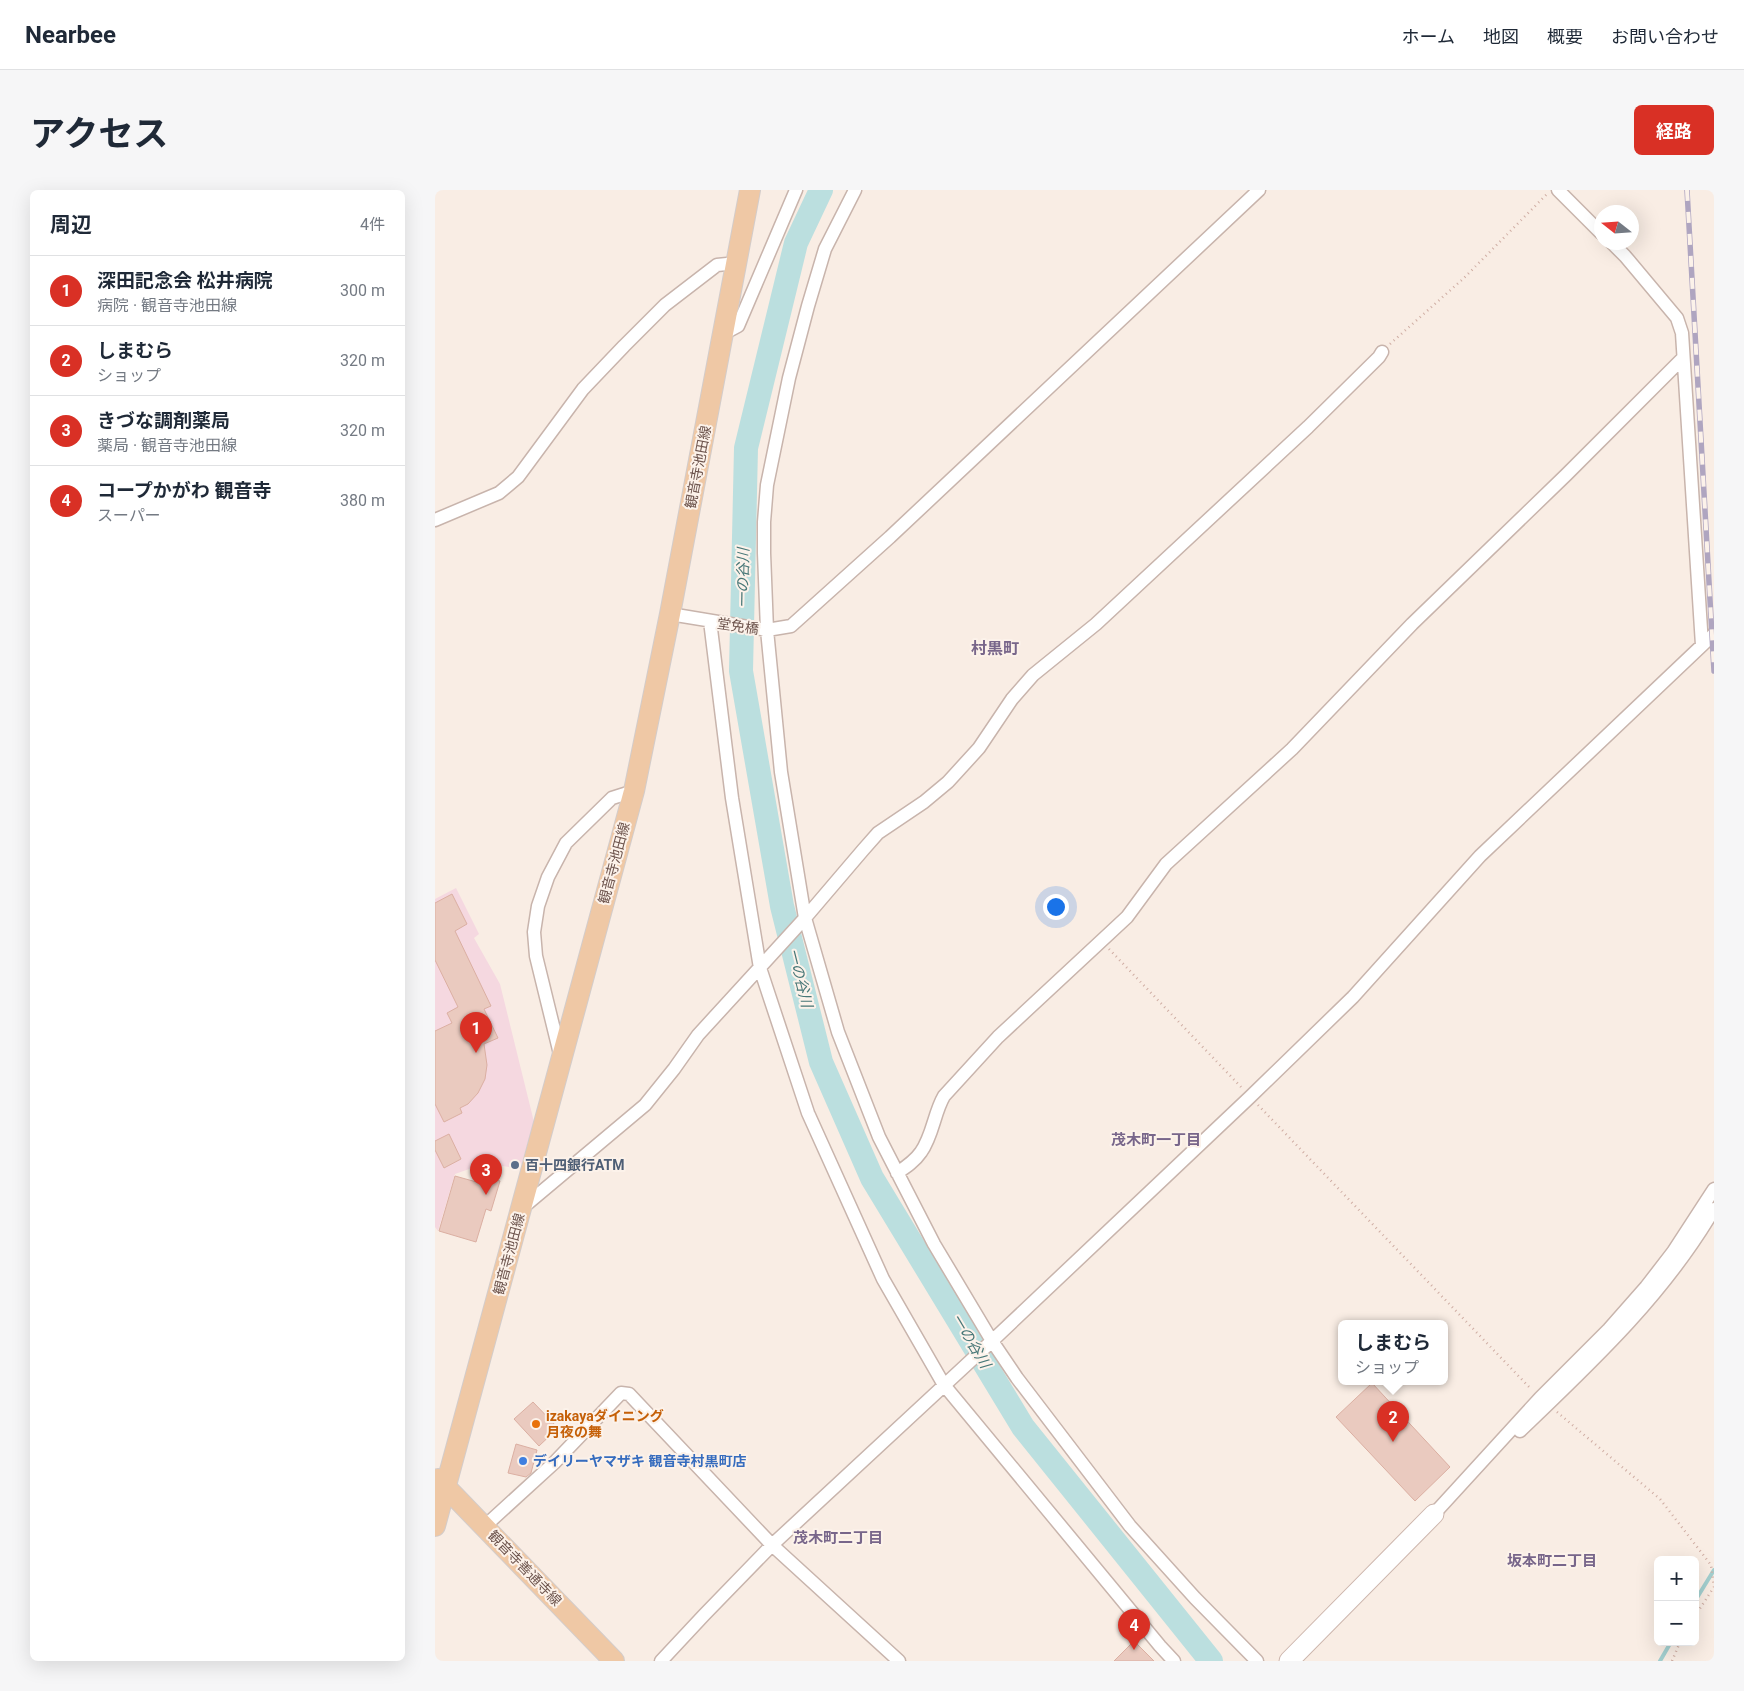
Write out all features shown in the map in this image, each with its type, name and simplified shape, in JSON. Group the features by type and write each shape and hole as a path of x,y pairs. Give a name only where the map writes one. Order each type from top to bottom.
{"main road":[{"name":"観音寺池田線","path":"435,1526 440,1482 521,1210 634,791 670,614 750,190"},
{"name":"観音寺善通寺線","path":"440,1482 485,1526 614,1661"}],"street":[{"path":"723,334 738,326 796,190"},
{"path":"855,190 825,249 789,378 767,485 764,553 767,630 781,772 805,918 838,1032 879,1137 934,1244 992,1341 1017,1378 1130,1526 1195,1598 1257,1661"},
{"name":"堂免橋","path":"670,614 767,630 791,626 890,537 1259,190"},
{"path":"1558,190 1594,226"},
{"path":"1619,250 1677,318 1682,333 1703,645"},
{"path":"435,520 499,493 518,477 583,389 623,346 665,305 717,265 737,262"},
{"path":"521,1210 645,1105 698,1035 805,918 878,833 924,802 948,782 979,748 1012,699 1033,675 1096,624 1308,427 1382,352"},
{"path":"897,1173 915,1160 922,1151 939,1103 944,1096 998,1037 1127,916 1166,864 1293,749 1412,624 1566,475 1683,358"},
{"path":"710,621 732,798 760,968 808,1113 883,1279 944,1385 1174,1661"},
{"path":"661,1661 703,1615 772,1546 1251,1097 1353,997 1404,942 1446,892 1481,856 1714,634"},
{"path":"561,1058 536,956 534,932 537,906 548,877 566,843 613,798 634,791"},
{"path":"1289,1661 1545,1401 1646,1287 1673,1252 1714,1189"},
{"path":"1545,1401 1616,1338 1679,1263 1714,1210"},
{"path":"485,1526 554,1462 621,1393 629,1394 772,1546 899,1661"}],"path":[{"path":"1382,352 1457,284 1551,190"},
{"path":"1101,941 1545,1401 1660,1498 1711,1565 1714,1587 1699,1610"},
{"path":"1672,1661 1678,1646"}],"shaded area":[{"path":"456,888 479,934 474,938 500,984 534,1122 520,1169 486,1163 455,1174 438,1231 435,1227 435,899"}],"building":[{"path":"452,894 467,924 455,931 491,1006 484,1009 498,1038 484,1044 487,1065 485,1079 478,1093 468,1104 460,1108 462,1113 444,1122 435,1104 435,1031 452,1023 447,1013 458,1007 435,960 435,903"},
{"path":"449,1134 461,1159 444,1168 435,1150 435,1141"},
{"path":"455,1176 480,1183 482,1176 500,1181 491,1211 486,1209 476,1242 439,1231"},
{"path":"1370,1385 1374,1385 1450,1467 1415,1501 1336,1417"},
{"name":"izakayaダイニング 月夜の舞","path":"533,1402 558,1428 539,1446 514,1419"},
{"name":"デイリーヤマザキ 観音寺村黒町店","path":"516,1444 537,1450 531,1473 526,1477 508,1473"},
{"path":"1134,1641 1154,1661 1114,1661"}],"waterway":[{"name":"一の谷川","path":"821,190 796,243 746,448 741,671 782,906 821,1062 872,1178 1023,1427 1211,1661"},
{"path":"1699,1594 1714,1570"},
{"path":"1660,1661 1669,1646"}],"railway":[{"path":"1687,190 1714,671"}],"place":[{"name":"深田記念会 松井病院","path":"476,1053"},
{"name":"百十四銀行ATM","path":"515,1165"},
{"name":"きづな調剤薬局","path":"486,1195"},
{"name":"izakayaダイニング 月夜の舞","path":"536,1424"},
{"name":"しまむら","path":"1393,1442"},
{"name":"デイリーヤマザキ 観音寺村黒町店","path":"523,1461"},
{"name":"コープかがわ 観音寺","path":"1134,1650"}],"district":[{"name":"村黒町","path":"995,648"},
{"name":"茂木町一丁目","path":"1156,1140"},
{"name":"茂木町二丁目","path":"838,1538"},
{"name":"坂本町二丁目","path":"1552,1561"}]}
